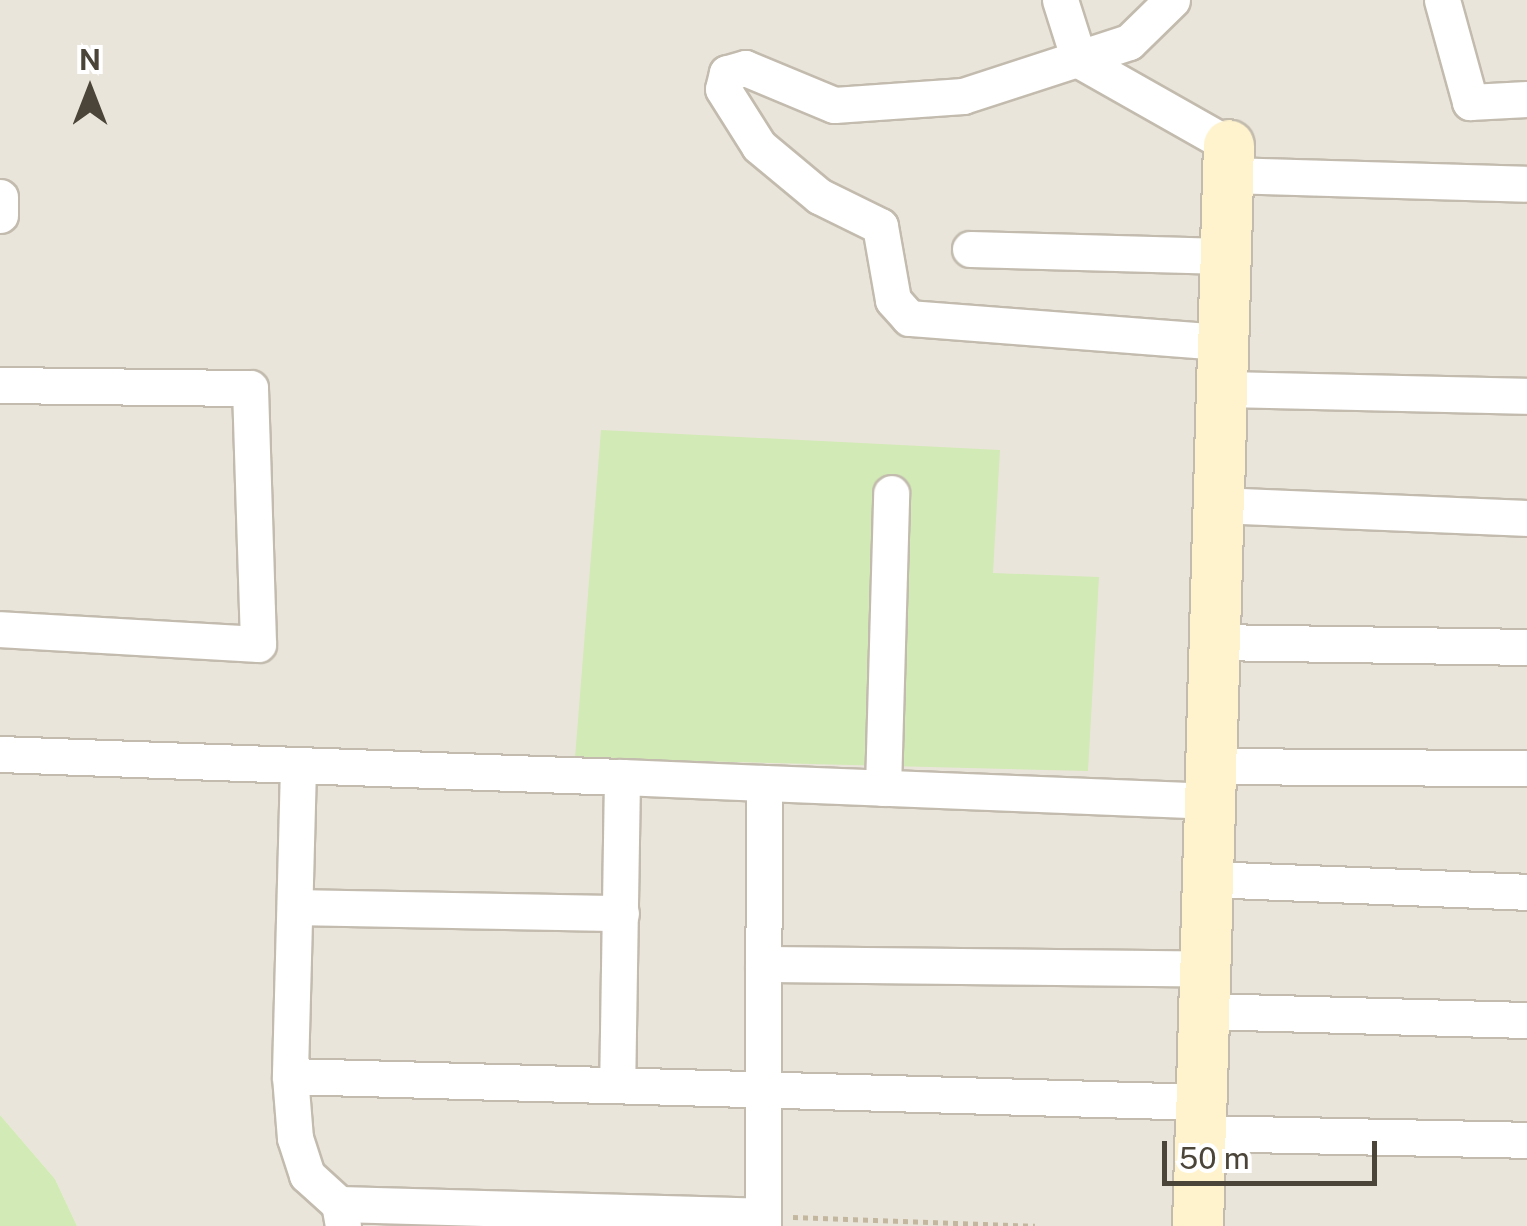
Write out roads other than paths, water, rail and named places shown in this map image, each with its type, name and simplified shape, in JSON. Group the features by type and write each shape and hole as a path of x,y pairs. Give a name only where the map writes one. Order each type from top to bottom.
{"street":[{"path":"1060,0 1079,60 1228,160 1524,184"},
{"path":"1172,0 1130,42 963,96 834,105 745,68 727,73 724,89 759,146 819,196 880,226 893,300 909,318 1222,366 1527,396"},
{"path":"1442,0 1470,102 1527,99"},
{"path":"1198,1226 1228,160"},
{"path":"0,197 0,215"},
{"path":"970,249 1225,256"},
{"path":"0,385 250,388 258,644 0,629"},
{"path":"883,788 891,493"},
{"path":"1217,504 1527,518"},
{"path":"1213,642 1527,647"},
{"path":"0,754 883,788 1210,784 1527,768"},
{"path":"298,767 290,1076 295,1138 307,1174 342,1215 763,1221 764,783"},
{"path":"617,1082 622,777"},
{"path":"1207,879 1527,892"},
{"path":"296,906 620,913"},
{"path":"764,964 1204,990 1527,1020"},
{"path":"290,1076 617,1082 1527,1140"}]}
